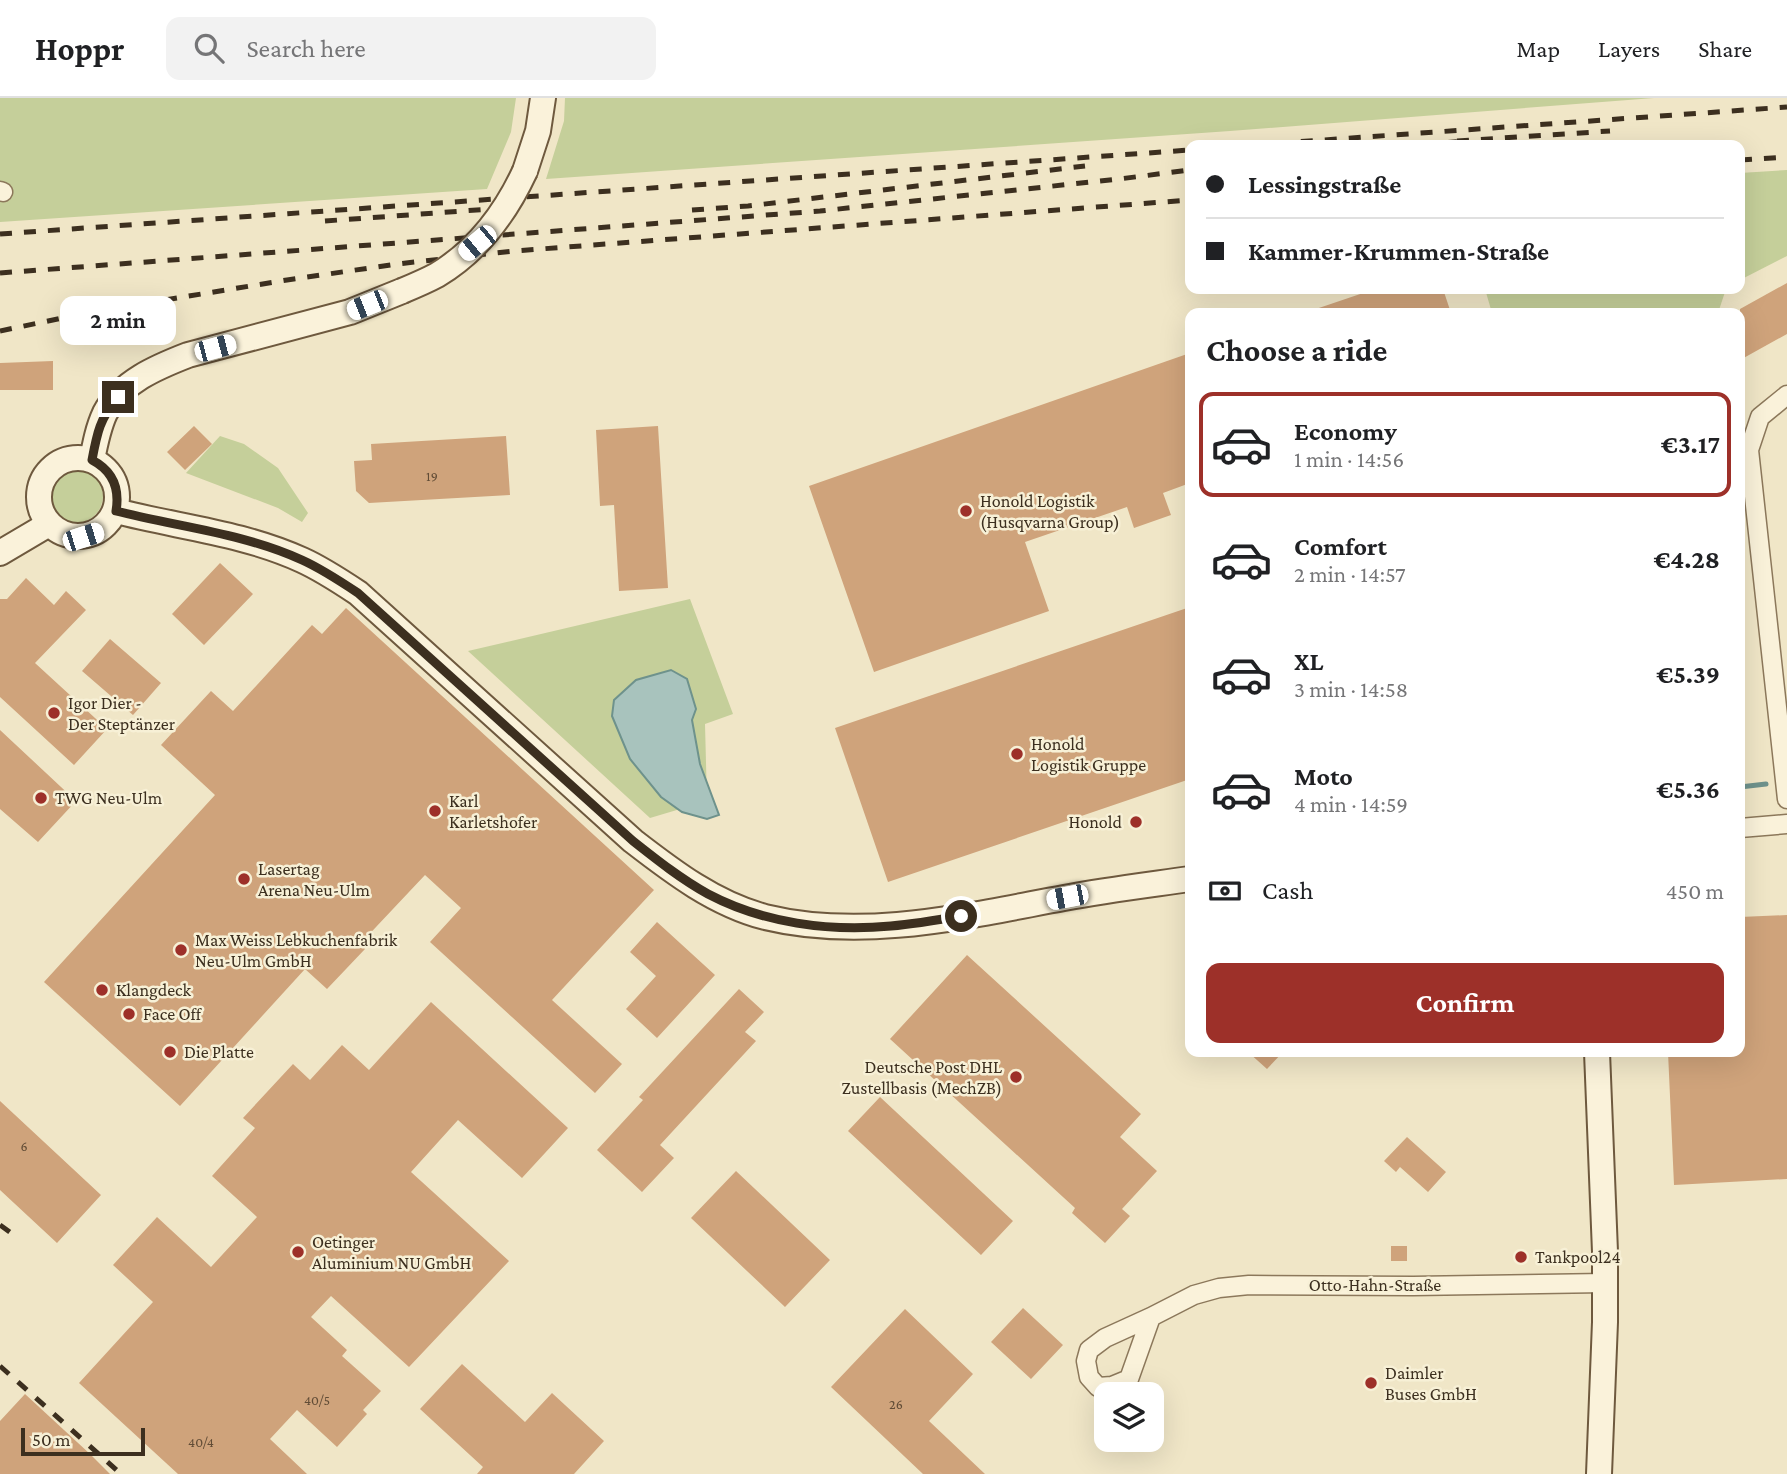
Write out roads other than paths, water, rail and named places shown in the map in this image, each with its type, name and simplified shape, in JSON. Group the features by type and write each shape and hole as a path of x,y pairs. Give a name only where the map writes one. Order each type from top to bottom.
{"street":[{"path":"92,460 96,436 106,412 127,388 145,374 188,355 349,312 437,274 477,243 515,193 538,131 543,98"},
{"path":"1787,395 1760,417 1749,450 1787,799"},
{"path":"68,459 92,460 111,475 117,488 116,511 108,524 97,532 83,537 69,536 49,524 40,508 40,485 47,473 68,459"},
{"path":"116,511 257,543 304,561 331,575 358,593 633,841 670,870 733,906 764,916 832,927 890,926 1185,880"},
{"path":"0,553 49,524"},
{"path":"1745,828 1787,824"},
{"path":"1597,1057 1605,1283 1599,1474"},
{"name":"Otto-Hahn-Straße","path":"1151,1317 1194,1295 1219,1288 1249,1285 1605,1283"}],"water":[{"path":"671,670 687,679 696,709 692,720 700,764 719,815 707,819 682,812 661,797 630,759 612,716 614,700 636,680"}],"waterway":[{"path":"1745,786 1766,784"}],"railway":[{"path":"1323,140 1787,107"},
{"path":"1472,140 1610,131"},
{"path":"0,234 1185,150"},
{"path":"1745,160 1787,157"},
{"path":"692,210 748,206 1085,166"},
{"path":"0,273 820,211 1185,171"},
{"path":"0,331 91,312 287,280 514,251 1185,200"},
{"path":"325,221 517,207"},
{"path":"0,1225 11,1233"},
{"path":"0,1366 121,1474"}],"place":[{"name":"Honold Logistik (Husqvarna Group)","path":"966,511"},
{"name":"Igor Dier - Der Steptänzer","path":"54,713"},
{"name":"Honold Logistik Gruppe","path":"1017,754"},
{"name":"TWG Neu-Ulm","path":"41,798"},
{"name":"Karl Karletshofer","path":"435,811"},
{"name":"Honold","path":"1136,822"},
{"name":"Lasertag Arena Neu-Ulm","path":"244,879"},
{"name":"Max Weiss Lebkuchenfabrik Neu-Ulm GmbH","path":"181,950"},
{"name":"Klangdeck","path":"102,990"},
{"name":"Face Off","path":"129,1014"},
{"name":"Die Platte","path":"170,1052"},
{"name":"Deutsche Post DHL Zustellbasis (MechZB)","path":"1016,1077"},
{"name":"Oetinger Aluminium NU GmbH","path":"298,1252"},
{"name":"Tankpool24","path":"1521,1257"},
{"name":"Daimler Buses GmbH","path":"1371,1383"}]}
